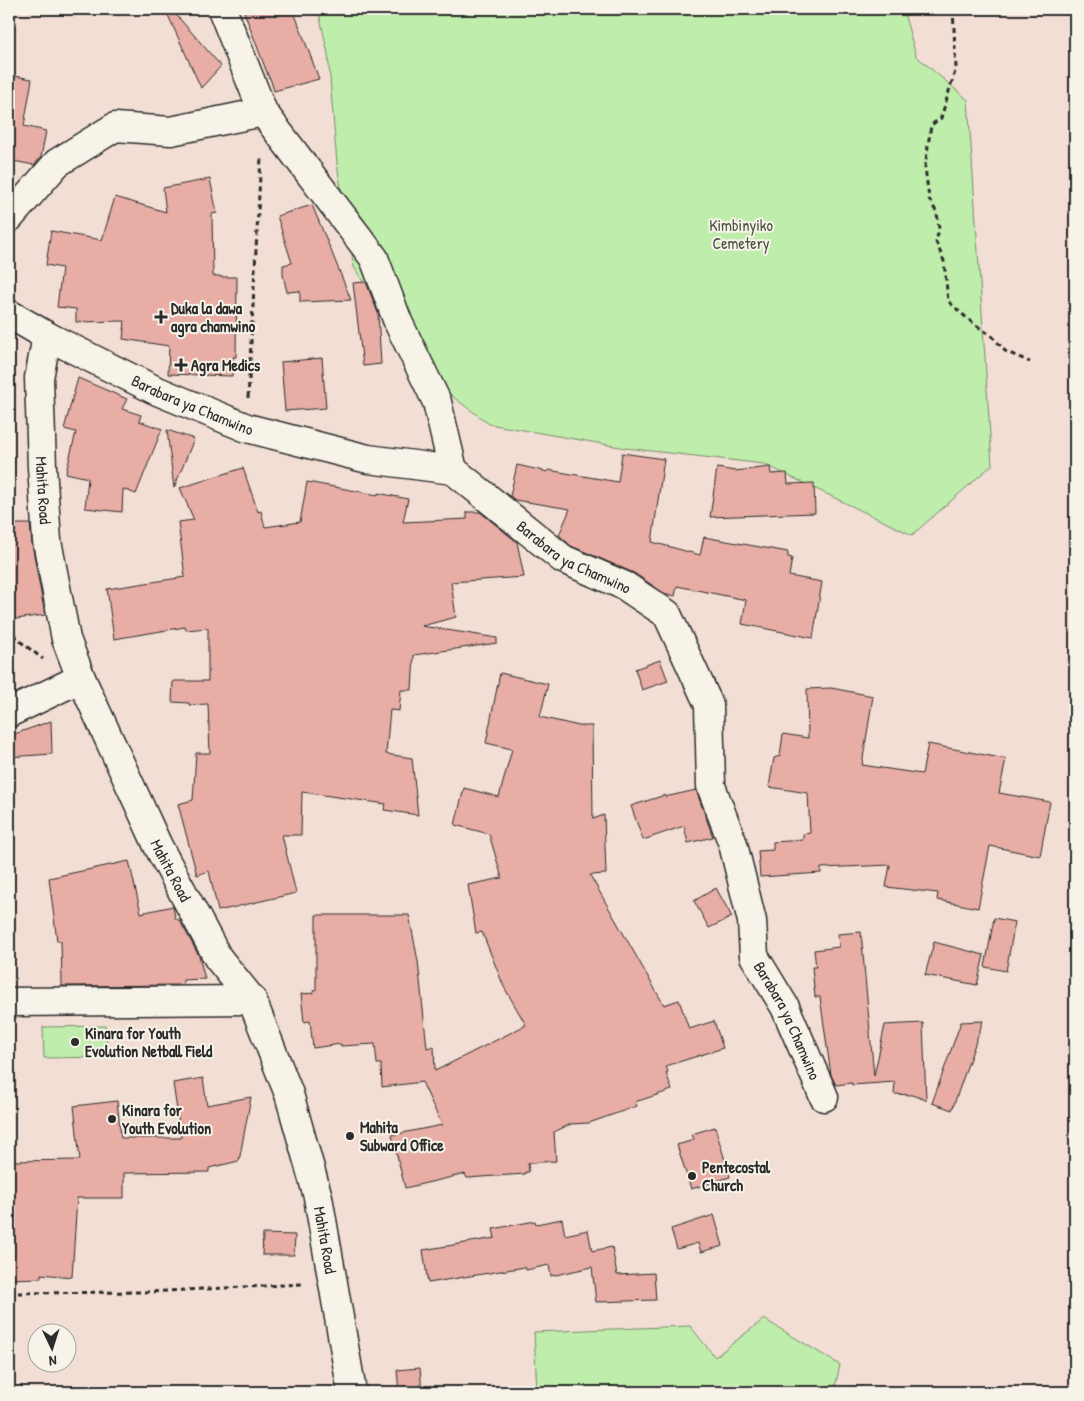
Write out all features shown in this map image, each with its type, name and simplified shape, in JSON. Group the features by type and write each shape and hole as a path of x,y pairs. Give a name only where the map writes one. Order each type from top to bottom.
{"street":[{"path":"222,9 263,112 374,258 398,322 437,402 453,470"},
{"path":"9,218 57,163 115,127 171,131 263,112"},
{"name":"Barabara ya Chamwino","path":"9,314 47,336 155,390 247,428 368,459 453,470 563,559 625,586 667,614 709,705 711,786 734,844 752,921 754,956 785,1007 824,1097"},
{"name":"Mahita Road","path":"47,336 39,378 42,467 47,541 66,639 81,678 158,846 218,958 252,1000 290,1094 318,1197 352,1392"},
{"path":"9,713 81,678"},
{"path":"9,1002 252,1000"}],"path":[{"path":"953,9 956,68 941,118 931,125 925,166 929,198 937,213 938,229 936,242 944,261 948,301 969,320 993,337 1004,351 1030,362"},
{"path":"247,428 263,112"},
{"path":"9,1293 146,1292 332,1282"}],"green space":[{"name":"Kimbinyiko Cemetery","path":"318,9 903,9 916,56 968,100 992,465 912,535 764,464 626,448 489,424 415,368 354,267 337,164 328,54"},
{"name":"Kinara for Youth Evolution Netball Field","path":"106,1026 107,1057 44,1058 43,1027"},
{"path":"764,1319 840,1365 834,1392 537,1392 534,1332 690,1326 715,1357"}],"building":[{"path":"243,9 293,9 319,79 274,91"},
{"path":"172,10 221,66 201,88 167,13"},
{"path":"9,75 32,79 24,126 46,131 41,157 34,165 9,159"},
{"path":"210,179 217,213 212,214 213,276 237,277 236,357 233,357 232,376 168,374 169,346 123,339 125,321 76,322 76,309 57,307 62,268 46,265 51,231 102,240 115,197 166,212 163,188"},
{"path":"312,205 351,300 300,302 300,291 287,292 283,265 292,263 277,216"},
{"path":"366,282 378,313 381,364 363,366 353,283"},
{"path":"322,358 326,408 285,411 281,362"},
{"path":"78,378 127,399 122,409 141,415 139,421 162,429 136,494 123,489 122,512 85,508 88,478 66,473 76,432 64,429"},
{"path":"167,430 194,439 174,488"},
{"path":"622,453 664,459 652,542 700,555 704,537 788,552 788,557 792,558 789,576 822,582 813,638 742,624 746,600 677,586 675,596 664,593 634,573 571,546 559,535 570,509 515,500 510,496 517,465 548,472 548,470 618,482"},
{"path":"770,467 771,474 787,473 788,484 814,483 815,513 710,517 717,468 735,471"},
{"path":"243,468 258,512 261,511 265,527 300,522 307,482 408,499 403,522 467,519 467,512 480,512 517,542 524,577 451,582 456,617 422,626 497,638 497,643 414,655 412,690 401,690 399,711 390,710 386,754 412,758 418,815 384,810 386,804 302,792 301,835 282,835 296,893 218,911 209,871 197,875 178,804 193,800 196,753 210,753 208,704 189,705 189,703 172,702 173,681 208,681 208,628 186,630 185,627 114,639 107,589 185,577 178,522 194,520 180,488"},
{"path":"9,524 30,524 45,615 9,620"},
{"path":"660,660 668,681 642,690 635,669"},
{"path":"500,673 548,684 540,717 579,726 592,726 593,819 604,815 606,874 590,875 664,1005 679,1000 689,1029 714,1021 723,1048 666,1066 668,1072 666,1073 672,1090 635,1102 637,1106 589,1123 571,1124 554,1132 556,1161 528,1163 529,1172 525,1172 525,1174 467,1178 465,1174 405,1188 392,1135 442,1125 422,1082 382,1087 381,1064 377,1064 375,1044 341,1046 341,1044 313,1048 310,1021 304,1022 301,994 314,993 313,990 316,990 316,915 409,915 418,961 427,1048 434,1046 435,1071 526,1025 504,987 482,932 476,933 468,885 502,878 489,834 455,825 464,788 499,797 512,749 486,743"},
{"path":"831,688 873,696 862,765 922,774 928,744 1006,759 999,793 1050,802 1040,856 990,846 978,908 937,900 938,893 886,887 890,865 821,868 821,873 760,877 758,851 773,850 773,842 803,840 803,834 810,833 808,793 769,787 774,758 780,756 783,734 808,738 807,689"},
{"path":"51,721 52,754 9,757 9,736"},
{"path":"696,790 713,837 688,843 684,826 643,840 631,806 665,795 665,797"},
{"path":"129,861 141,913 173,906 175,918 180,921 199,956 205,979 183,980 183,985 62,986 61,941 57,941 49,878"},
{"path":"716,888 732,917 709,928 694,901"},
{"path":"994,918 1015,922 1006,971 985,967"},
{"path":"861,932 874,1076 885,1025 923,1023 926,1100 912,1095 894,1094 895,1082 836,1085 831,1075 820,997 815,997 812,967 816,967 814,950 839,947 838,934"},
{"path":"934,942 984,955 977,985 925,975"},
{"path":"983,1021 952,1110 932,1103 961,1022"},
{"path":"203,1078 207,1105 251,1097 239,1161 209,1168 209,1172 124,1173 124,1198 77,1198 72,1277 41,1274 41,1278 9,1279 9,1161 80,1160 74,1106 117,1101 121,1138 181,1138 173,1083"},
{"path":"715,1127 730,1177 691,1189 677,1145 694,1140 692,1134"},
{"path":"714,1215 723,1246 701,1252 698,1243 677,1249 671,1229"},
{"path":"562,1219 565,1235 588,1230 592,1251 612,1247 617,1275 654,1273 656,1300 596,1302 592,1267 551,1276 549,1265 526,1270 525,1267 428,1283 423,1250 495,1238 493,1229 535,1221 536,1224"},
{"path":"263,1234 295,1235 294,1255 262,1255"},
{"path":"420,1368 422,1392 399,1392 397,1370"}],"place":[{"name":"Duka la dawa agra chamwino","path":"161,317"},
{"name":"Agra Medics","path":"181,365"},
{"name":"Kinara for Youth Evolution Netball Field","path":"75,1042"},
{"name":"Kinara for Youth Evolution","path":"112,1119"},
{"name":"Mahita Subward Office","path":"350,1136"},
{"name":"Pentecostal Church","path":"692,1176"}]}
